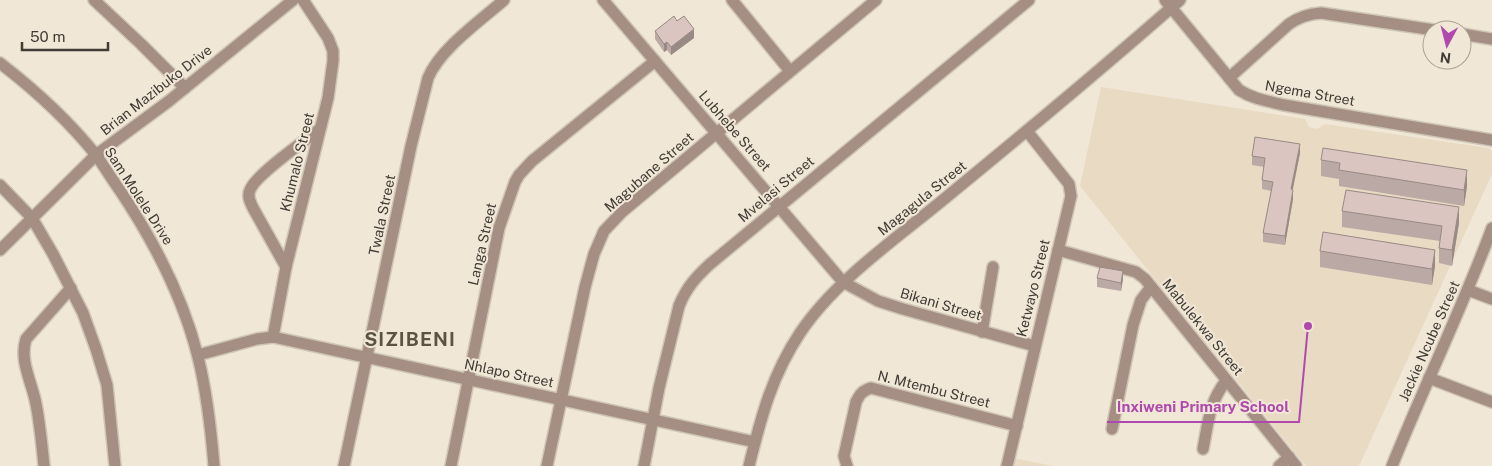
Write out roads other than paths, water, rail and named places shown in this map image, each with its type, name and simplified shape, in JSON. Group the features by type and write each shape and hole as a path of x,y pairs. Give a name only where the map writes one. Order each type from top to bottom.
{"street":[{"name":"Brian Mazibuko Drive","path":"0,250 96,155 185,88 293,0"},
{"name":"Khumalo Street","path":"273,337 286,266 329,92 333,51 328,38 303,0"},
{"name":"Twala Street","path":"344,466 411,146 428,78 432,68 451,47 504,0"},
{"name":"Lubhebe Street","path":"603,0 843,282"},
{"name":"Magubane Street","path":"547,466 587,278 602,236 622,212 876,0"},
{"name":"Mvelasi Street","path":"644,466 679,306 684,293 692,281 779,206 1029,0"},
{"name":"Magagula Street","path":"750,466 755,442 775,377 814,314 843,282 1027,131 1168,4 1180,0"},
{"path":"101,2 185,88"},
{"path":"737,2 790,71"},
{"name":"Ngema Street","path":"1168,4 1239,90 1257,99 1492,140"},
{"path":"1228,78 1289,24 1300,17 1310,14 1321,13 1422,28"},
{"path":"1472,36 1492,39"},
{"name":"Langa Street","path":"451,466 499,228 515,182 532,161 655,61"},
{"name":"Sam Molele Drive","path":"0,63 40,95 96,155 138,217 159,255 179,299 198,355 206,389 214,466"},
{"path":"286,266 249,200 249,191 263,174 320,129"},
{"name":"Ketwayo Street","path":"1007,466 1071,190 1069,184 1027,131"},
{"path":"0,185 32,218 72,288 96,349 107,384 115,466"},
{"name":"Jackie Ncube Street","path":"1392,466 1468,290 1492,228"},
{"name":"Mabulekwa Street","path":"1058,250 1136,272 1145,279 1293,462"},
{"path":"982,332 993,267"},
{"name":"Bikani Street","path":"843,282 878,300 903,310 1034,346"},
{"path":"1112,430 1137,310 1141,300 1151,287"},
{"path":"44,466 36,402 25,364 24,346 26,339 72,288"},
{"path":"1468,290 1492,300"},
{"name":"Nhlapo Street","path":"198,355 257,339 273,337 755,442"},
{"path":"1429,378 1492,402"},
{"path":"1203,450 1211,406 1226,381"},
{"name":"N. Mtembu Street","path":"847,466 844,456 856,402 860,394 871,388 1017,426"},
{"path":"1279,466 1293,462"}],"place":[{"name":"Inxiweni Primary School","path":"1308,326"}],"district":[{"name":"SIZIBENI","path":"410,339"}]}
